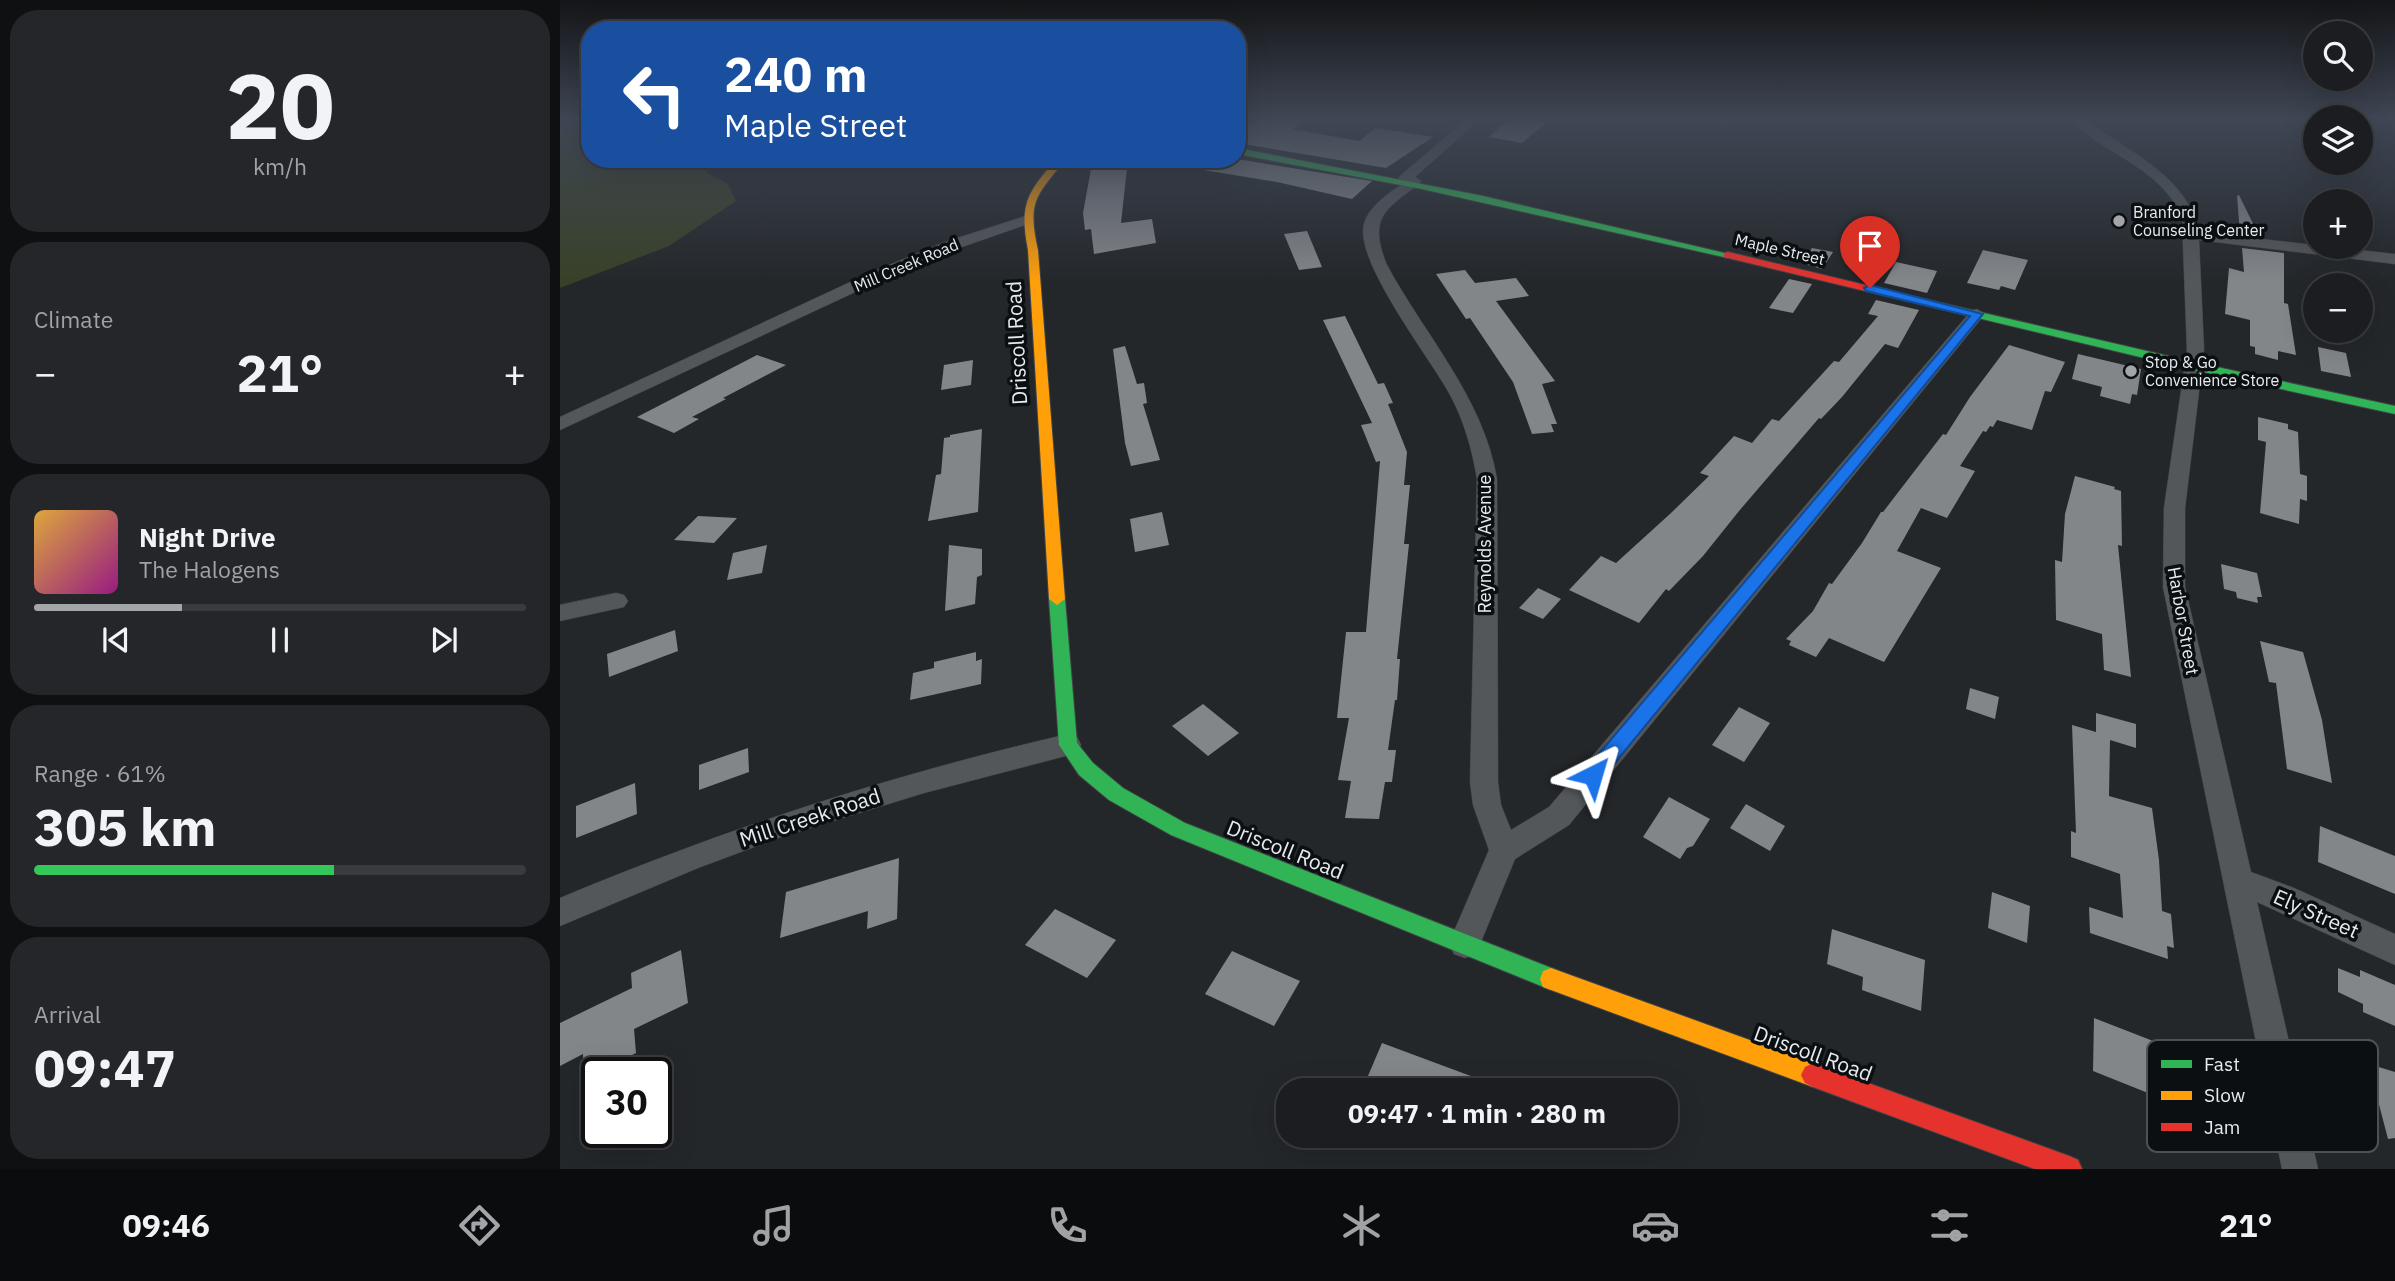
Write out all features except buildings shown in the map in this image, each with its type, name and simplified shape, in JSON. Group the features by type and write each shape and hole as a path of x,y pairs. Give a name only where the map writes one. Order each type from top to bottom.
{"street":[{"path":"1026,220 1032,193 1050,173"},
{"name":"Maple Street","path":"1365,173 1409,180 2194,366 2395,410"},
{"path":"1409,180 1417,173"},
{"name":"Harbor Street","path":"2148,173 2181,200 2187,212 2191,235 2194,366 2174,502 2172,561 2184,639 2272,1040"},
{"name":"Reynolds Avenue","path":"1409,180 1371,224 1369,240 1382,270 1458,392 1481,440 1487,479 1485,782 1487,805 1504,850"},
{"name":"Mill Creek Road","path":"560,424 743,335 890,270 965,240 1026,220"},
{"name":"Driscoll Road","path":"1026,220 1033,250 1068,745 1086,769 1116,794 1178,829 1322,889 1465,943 1516,966 2069,1169"},
{"path":"2191,235 2395,259"},
{"path":"1465,943 1504,850 1559,816 1977,314"},
{"path":"560,614 616,601"},
{"name":"Mill Creek Road","path":"560,912 690,858 801,820 894,790 1068,745"},
{"name":"Ely Street","path":"2237,881 2283,898 2395,950"}],"green space":[{"path":"560,173 707,173 728,184 736,201 669,246 560,288"}],"traffic: fast":[{"path":"1353,173 1728,255"},
{"path":"1907,298 2395,410"},
{"path":"1057,599 1068,745 1086,769 1116,794 1178,829 1551,979"}],"traffic: slow":[{"path":"1050,173 1031,200 1028,220 1033,250 1057,599"},
{"path":"1551,979 1813,1075"}],"traffic: jam":[{"path":"1728,255 1907,298"},
{"path":"1813,1075 2069,1169"}],"place":[{"name":"Branford Counseling Center","path":"2119,221"},
{"name":"Stop & Go Convenience Store","path":"2131,371"}],"route":[{"path":"1593,775 1977,314 1870,288"}]}
